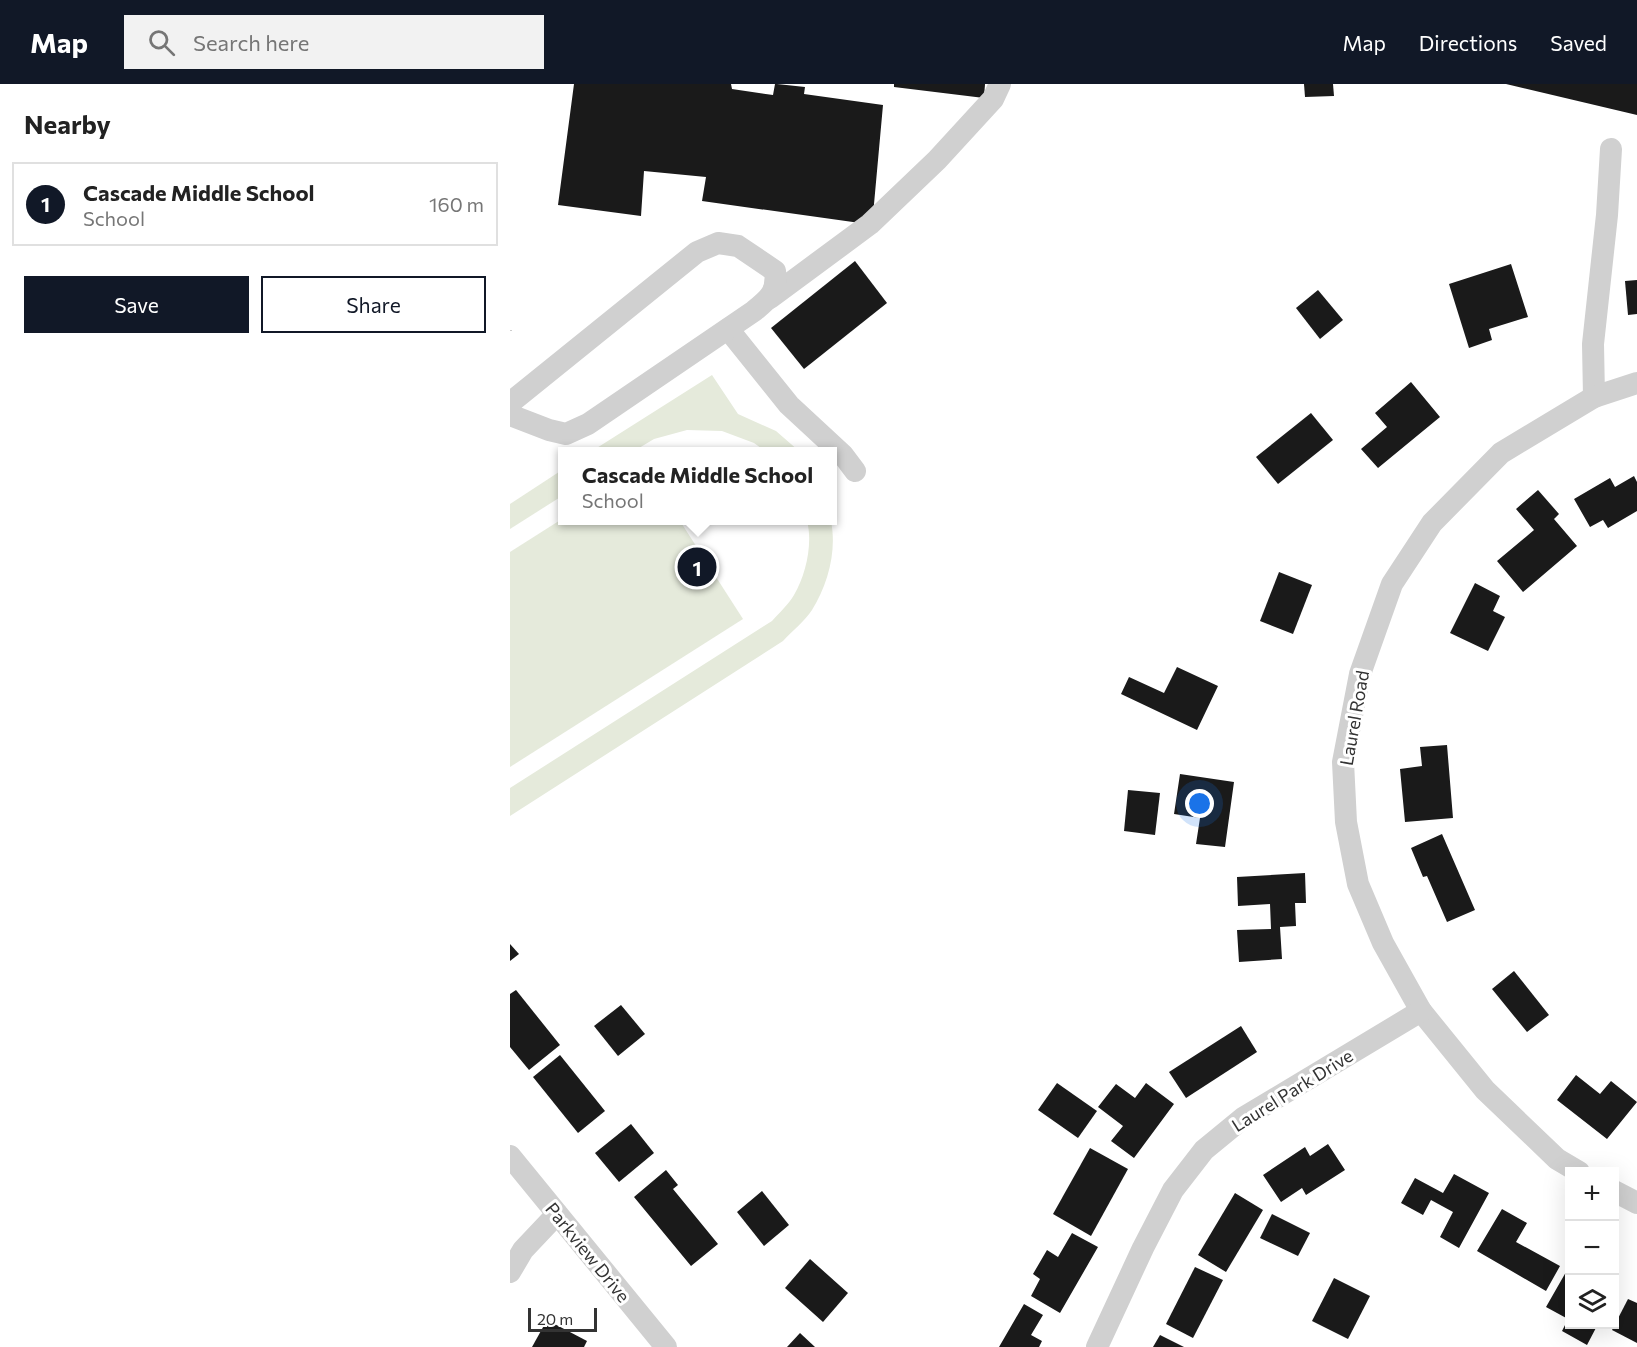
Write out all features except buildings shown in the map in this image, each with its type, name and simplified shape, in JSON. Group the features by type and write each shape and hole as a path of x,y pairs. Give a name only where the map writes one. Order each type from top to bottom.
{"street":[{"path":"510,415 566,434 588,424 728,329 870,224 953,143 993,99 1000,84"},
{"path":"1594,398 1593,344 1607,215 1611,149"},
{"path":"510,403 696,252 718,243 738,246 775,271 777,282 770,298"},
{"path":"728,329 789,405 835,447"},
{"name":"Laurel Road","path":"1571,1167 1557,1159 1485,1090 1421,1011 1383,943 1358,884 1346,822 1343,762 1360,674 1392,585 1432,523 1501,453 1594,398 1637,383"},
{"path":"837,449 855,471"},
{"name":"Laurel Park Drive","path":"1097,1347 1173,1190 1204,1150 1243,1118 1421,1011"},
{"name":"Parkview Drive","path":"510,1156 661,1345"},
{"path":"1619,1194 1637,1203"},
{"path":"510,1272 523,1250 557,1214"}],"shaded area":[{"path":"712,375 738,414 776,431 794,447 760,447 722,431 687,430 654,439 641,447 598,447"},
{"path":"558,473 558,499 510,529 510,504"},
{"path":"558,522 558,525 683,525 743,619 510,767 510,552"},
{"path":"808,525 832,525 833,544 830,567 823,589 812,610 783,641 510,816 510,788 772,621 792,599 802,578 809,549"}],"place":[{"name":"Cascade Middle School","path":"697,567"}]}
